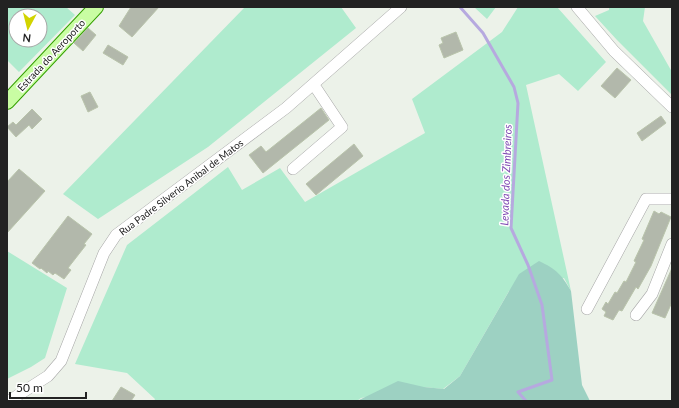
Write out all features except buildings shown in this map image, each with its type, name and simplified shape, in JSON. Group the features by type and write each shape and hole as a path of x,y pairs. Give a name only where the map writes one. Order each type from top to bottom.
{"main road":[{"name":"Estrada do Aeroporto","path":"7,102 96,7"}],"street":[{"name":"Rua Padre Silverio Anibal de Matos","path":"10,401 48,376 61,362 104,253 116,235 286,108 401,7"},
{"path":"577,7 614,51 672,107"},
{"path":"293,169 342,127 314,85"},
{"path":"587,309 646,199 672,199"},
{"path":"636,315 652,294 672,244"}],"green space":[{"path":"7,7 66,7 75,15 48,42 48,8 8,8 8,48 43,48 19,72 7,60"},
{"path":"245,7 341,7 356,28 208,147 98,219 63,194"},
{"path":"474,7 496,7 487,19"},
{"path":"518,7 557,7 606,62 578,91 559,74 526,85 571,291 564,278 509,291 460,376 443,389 424,387 361,398 357,401 154,401 155,399 127,373 75,364 127,245 228,167 242,190 280,168 305,202 425,133 412,99 502,32"},
{"path":"609,7 645,7 643,21 672,72 672,95 595,16 609,10"},
{"path":"7,251 67,288 45,358 7,379"}],"shaded area":[{"path":"539,261 558,273 571,291 582,385 590,401 357,401 398,381 424,387 444,389 460,376 519,274"}],"waterway":[{"name":"Levada dos Zimbreiros","path":"460,7 483,33 514,87 518,103 511,228 528,265 542,305 552,380 518,392 526,401"}]}
